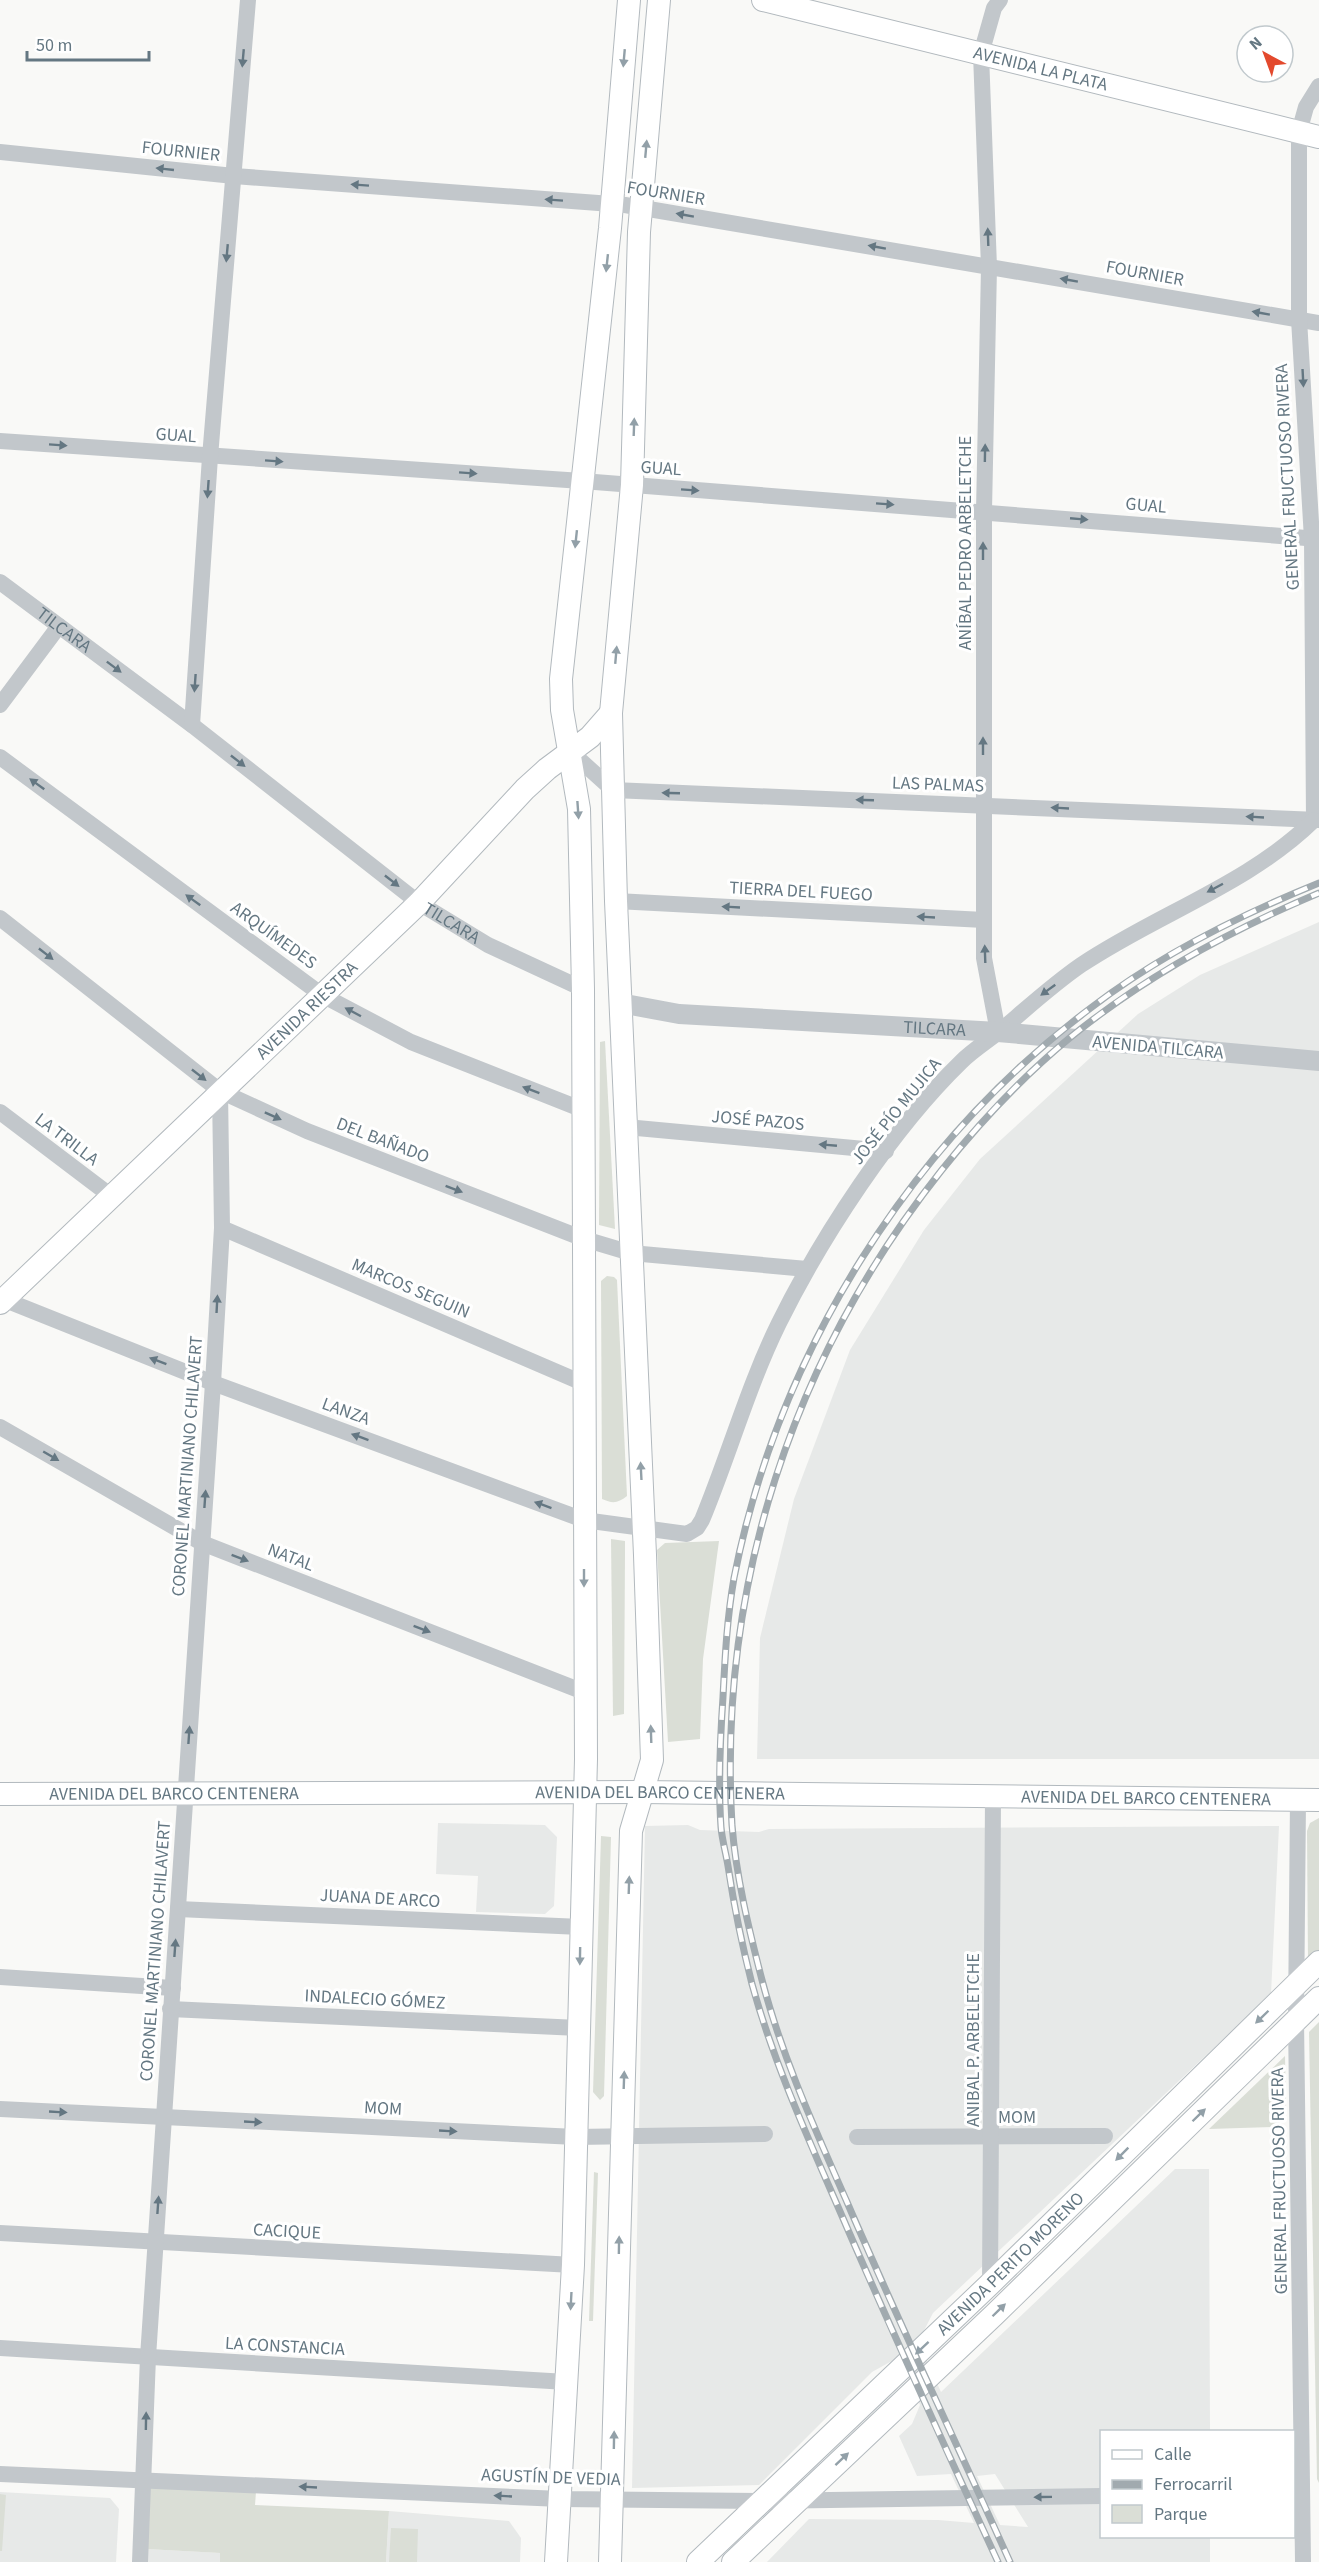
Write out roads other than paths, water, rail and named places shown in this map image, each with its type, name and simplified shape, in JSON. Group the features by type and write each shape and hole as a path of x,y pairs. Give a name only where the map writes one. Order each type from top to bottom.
{"main road":[{"path":"556,2562 573,2265 584,1792 586,1111 579,809 562,710 561,679 612,204 629,0"},
{"path":"610,2562 610,2499 631,1831 652,1760 616,902 611,713 632,485 641,207 659,0"},
{"name":"AVENIDA LA PLATA","path":"763,0 1309,134"},
{"name":"AVENIDA RIESTRA","path":"1,1300 419,903 525,789 590,736 611,713"},
{"name":"TILCARA","path":"583,989 620,1004"},
{"name":"AVENIDA DEL BARCO CENTENERA","path":"0,1794 642,1792 1308,1799"},
{"name":"AVENIDA PERITO MORENO","path":"698,2562 759,2501 990,2284 1319,1962"},
{"name":"AVENIDA PERITO MORENO","path":"733,2562 994,2315 1319,1998"},
{"path":"561,2505 571,2538 571,2562"}],"street":[{"path":"192,725 210,457 248,0"},
{"name":"ANÍBAL PEDRO ARBELETCHE","path":"998,1032 987,976 984,920 984,512 989,267 981,54 994,8 1000,0"},
{"name":"GENERAL FRUCTUOSO RIVERA","path":"1316,820 1315,539 1299,319 1309,134 1306,107 1319,86"},
{"name":"FOURNIER","path":"0,152 234,176 641,207 1319,323"},
{"name":"GUAL","path":"0,441 582,481 1315,539"},
{"name":"TILCARA","path":"0,582 192,725 419,903 488,945 583,989"},
{"path":"0,705 59,626"},
{"path":"571,752 613,790"},
{"name":"ARQUÍMEDES","path":"0,757 322,995 411,1042 586,1111"},
{"name":"LAS PALMAS","path":"613,790 1316,820"},
{"name":"JOSÉ PÍO MUJICA","path":"687,1534 697,1528 702,1520 778,1324 807,1269 886,1151 950,1074 1036,998 1081,966 1136,931 1266,860 1316,820"},
{"name":"TIERRA DEL FUEGO","path":"616,902 984,920"},
{"name":"DEL BAÑADO","path":"0,918 220,1091 307,1131 584,1239 631,1253 807,1269"},
{"name":"TILCARA","path":"620,1004 679,1014 998,1032"},
{"name":"AVENIDA TILCARA","path":"998,1032 1319,1061"},
{"name":"CORONEL MARTINIANO CHILAVERT","path":"140,2562 148,2357 222,1228 220,1091"},
{"name":"LA TRILLA","path":"0,1112 111,1196"},
{"name":"JOSÉ PAZOS","path":"626,1127 886,1151"},
{"name":"MARCOS SEGUIN","path":"222,1228 585,1384"},
{"name":"LANZA","path":"1,1300 213,1383 584,1520 644,1530 687,1534"},
{"name":"NATAL","path":"0,1427 202,1543 584,1692"},
{"name":"ANIBAL P. ARBELETCHE","path":"990,2284 993,1796"},
{"name":"GENERAL FRUCTUOSO RIVERA","path":"1303,2562 1305,2495 1296,2020 1308,1799"},
{"name":"JUANA DE ARCO","path":"178,1909 581,1927"},
{"path":"0,1977 173,1988"},
{"name":"INDALECIO GÓMEZ","path":"170,2008 579,2028"},
{"name":"MOM","path":"0,2109 576,2138 621,2139 765,2134"},
{"name":"MOM","path":"857,2137 1105,2136"},
{"name":"CACIQUE","path":"0,2233 155,2244 573,2265"},
{"name":"LA CONSTANCIA","path":"0,2348 567,2382"},
{"name":"AGUSTÍN DE VEDIA","path":"0,2474 145,2479 561,2505 610,2499 759,2501 1100,2496"}],"railway":[{"path":"998,2562 899,2346 805,2130 781,2073 752,1984 722,1837 720,1811 725,1667 734,1578 755,1495 783,1414 818,1335 861,1260 910,1189 965,1123 1026,1062 1118,988 1201,938 1319,883"},
{"path":"1010,2562 811,2120 779,2037 762,1980 740,1883 732,1825 731,1736 738,1648 753,1562 775,1478 806,1397 844,1319 889,1243 956,1153 1019,1083 1100,1014 1190,956 1286,907 1319,893"}]}
